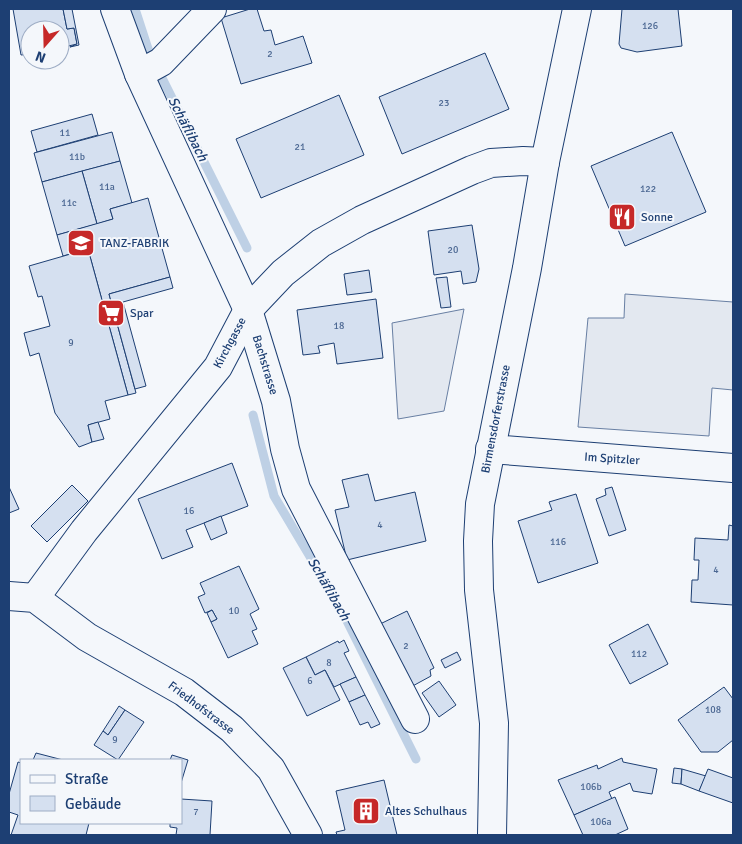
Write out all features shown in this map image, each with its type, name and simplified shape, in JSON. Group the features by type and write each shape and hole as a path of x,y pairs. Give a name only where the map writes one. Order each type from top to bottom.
{"street":[{"name":"Bachstrasse","path":"115,9 149,69 248,310 276,401 285,449 296,488 415,719"},
{"path":"149,69 212,9"},
{"name":"Birmensdorferstrasse","path":"492,835 494,723 479,590 478,541 480,504 545,162 577,9"},
{"name":"Kirchgasse","path":"22,597 84,531 218,367 248,310 283,273 321,243 362,220 472,170 491,163 545,162"},
{"name":"Im Spitzler","path":"490,449 733,468"},
{"name":"Friedhofstrasse","path":"22,597 184,692 232,729 271,769 308,835"}],"shaded area":[{"path":"625,294 733,302 733,390 712,388 709,436 578,427 588,318 624,318"},
{"path":"464,309 444,411 398,419 392,323"}],"building":[{"path":"13,9 63,9 65,20 20,20 20,49"},
{"path":"63,9 72,9 79,45 70,47 77,44 74,28 70,29 70,20 65,20"},
{"path":"250,9 257,9 264,31 271,30 275,45 303,36 312,63 241,84 221,18"},
{"path":"622,9 678,9 682,46 637,52 621,48 619,44"},
{"path":"74,28 77,44 70,46 70,29"},
{"path":"485,53 509,109 402,154 379,97"},
{"path":"339,95 364,155 261,198 236,139"},
{"path":"92,114 98,135 37,152 31,131"},
{"path":"112,132 120,161 42,182 34,153"},
{"path":"672,132 706,212 625,246 591,166"},
{"path":"120,161 132,203 110,209 113,219 97,224 82,171"},
{"path":"82,171 97,224 57,235 42,182"},
{"path":"148,198 170,277 109,294 136,393 128,395 88,249 63,256 57,235 113,219 110,209"},
{"path":"472,225 479,269 476,282 463,284 461,271 434,275 428,231"},
{"path":"88,249 128,395 105,401 110,419 88,425 92,442 79,447 55,413 39,353 30,356 24,333 50,326 42,296 38,297 29,266"},
{"path":"369,270 372,292 347,295 344,274"},
{"path":"170,277 173,288 123,302 146,386 135,389 109,294"},
{"path":"447,277 451,307 441,308 436,278"},
{"path":"376,299 383,358 337,364 334,343 318,346 320,353 303,355 297,310"},
{"path":"98,422 104,439 92,442 88,425"},
{"path":"232,463 248,506 186,530 193,547 162,559 138,499"},
{"path":"368,474 375,501 415,492 426,541 347,560 335,510 349,507 342,480"},
{"path":"72,485 88,501 47,542 31,526"},
{"path":"9,487 19,509 9,513"},
{"path":"612,487 626,530 609,536 596,499 606,495 605,489"},
{"path":"576,494 598,563 538,583 518,521 552,510 549,502"},
{"path":"221,516 227,533 211,540 204,523"},
{"path":"729,525 733,526 733,605 691,602 692,580 698,580 699,560 694,560 695,538 728,540"},
{"path":"239,566 259,609 250,614 257,629 252,631 258,644 228,658 211,622 217,619 212,610 205,613 198,597 205,594 200,583"},
{"path":"212,610 217,619 211,622 207,613"},
{"path":"407,611 434,668 430,670 431,676 409,688 378,625"},
{"path":"648,624 668,664 630,684 609,645"},
{"path":"344,640 349,651 344,653 356,677 334,687 325,670 315,675 306,657 338,641 339,643"},
{"path":"457,652 461,660 445,668 441,660"},
{"path":"306,657 315,675 325,670 340,700 307,716 283,668"},
{"path":"356,677 365,695 349,702 340,684"},
{"path":"439,681 456,705 439,717 422,693"},
{"path":"724,687 733,699 733,740 718,752 701,752 678,720"},
{"path":"365,695 380,724 371,728 368,722 360,725 349,702"},
{"path":"119,706 125,710 108,735 103,731"},
{"path":"125,710 144,722 119,759 94,745 103,731 108,735"},
{"path":"36,753 59,759 33,759"},
{"path":"172,755 188,760 182,780 182,759 170,759"},
{"path":"622,758 623,762 657,769 652,794 633,791 630,783 609,792 612,799 574,815 558,780 597,765 598,769"},
{"path":"18,762 20,763 20,824 89,824 86,835 11,835 18,815 9,812 9,794"},
{"path":"674,768 682,769 681,784 672,783"},
{"path":"682,769 706,776 699,791 681,784"},
{"path":"708,769 733,778 733,803 699,791"},
{"name":"Altes Schulhaus","path":"384,780 397,835 337,835 336,832 345,830 336,791"},
{"path":"615,797 628,829 615,835 583,835 574,815"},
{"path":"182,799 212,801 210,835 176,835 177,828 170,827 170,824 182,824"}],"waterway":[{"name":"Schäflibach","path":"135,9 149,52 247,248"},
{"name":"Schäflibach","path":"253,415 274,496 340,607 416,759"}],"place":[{"name":"Sonne","path":"622,217"},
{"name":"TANZ-FABRIK","path":"81,243"},
{"name":"Spar","path":"111,313"},
{"name":"Altes Schulhaus","path":"366,811"}]}
